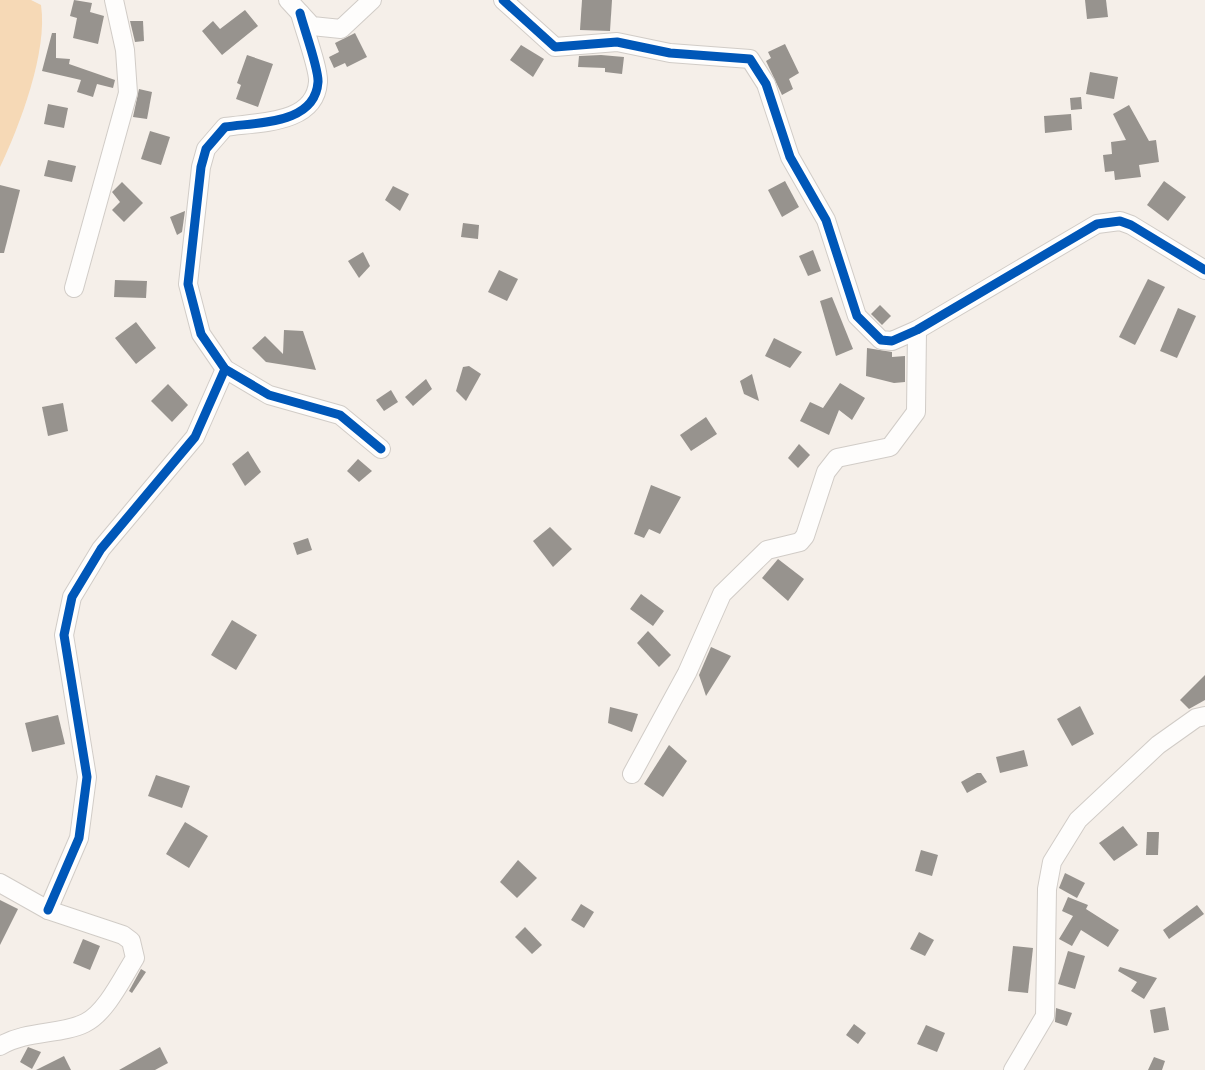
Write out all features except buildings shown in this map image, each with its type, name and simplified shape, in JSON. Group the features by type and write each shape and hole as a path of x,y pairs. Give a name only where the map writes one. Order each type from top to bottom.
{"street":[{"path":"74,288 128,93 125,50 114,0"},
{"path":"294,7 312,26 341,29 372,0"},
{"path":"503,0 555,47 617,42 670,53 750,59 766,84 790,157 826,220 857,316 881,340 892,341 917,330 1097,224 1120,221 1131,225 1200,263"},
{"path":"294,7 318,81 309,105 292,117 225,127 206,150 201,167 188,284 201,334 225,369 269,395 340,415 381,449"},
{"path":"633,774 687,673 722,594 767,550 800,542 805,536 826,472 837,458 890,447 916,412 917,330"},
{"path":"48,910 79,838 87,777 64,635 72,597 101,549 195,437 225,369"},
{"path":"1013,1070 1045,1016 1047,889 1052,862 1078,820 1158,745 1196,718 1205,716"},
{"path":"0,883 48,910 123,935 131,941 135,958 112,997 85,1023 12,1039 0,1046"}],"shaded area":[{"path":"0,0 31,0 41,5 42,23 31,88 0,167"}],"cycle path":[{"path":"503,0 555,47 617,42 670,53 750,59 766,84 790,157 826,220 857,316 881,340 892,341 917,330 1097,224 1120,221 1131,225 1205,270"},
{"path":"300,13 318,76 314,96 307,106 296,114 282,119 225,127 206,149 201,167 188,284 201,334 225,369 269,395 340,415 381,449"},
{"path":"48,910 79,838 87,777 64,635 72,597 101,549 195,437 225,369"}]}
